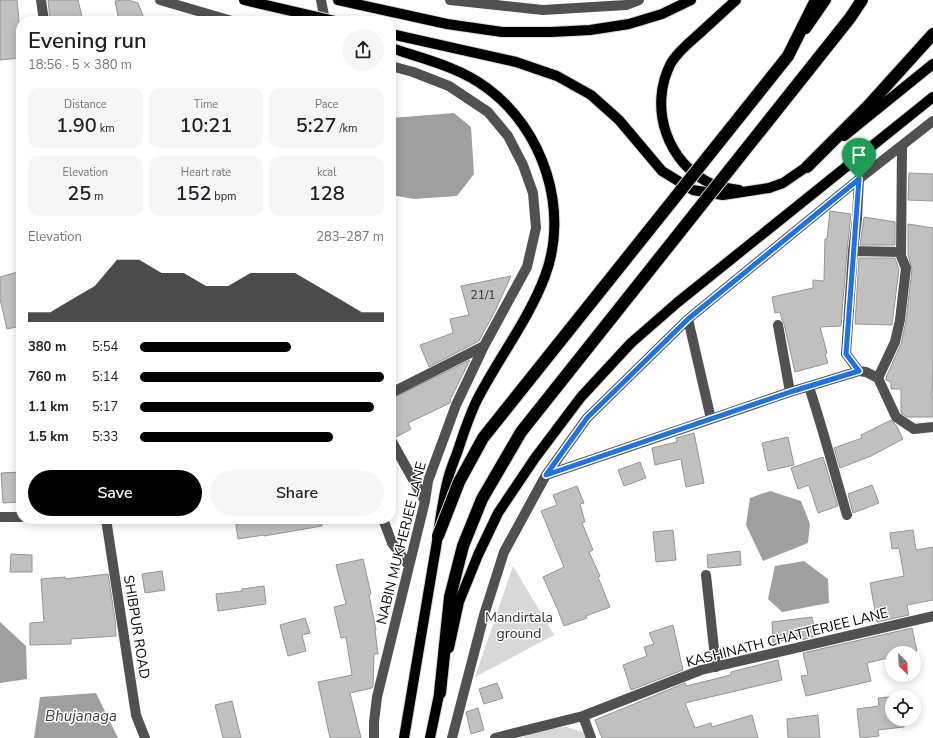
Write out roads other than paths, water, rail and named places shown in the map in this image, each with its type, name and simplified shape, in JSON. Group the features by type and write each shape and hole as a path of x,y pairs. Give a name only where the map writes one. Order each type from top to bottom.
{"highway":[{"path":"438,536 459,482 483,438 788,56 816,0"},
{"path":"440,693 450,597 463,546 482,499 521,432 845,24 862,0"},
{"path":"807,167 868,106 933,34"}],"main road":[{"path":"244,0 314,16"},
{"path":"338,0 447,24 502,32 590,30 629,24 662,14 691,0"},
{"path":"736,0 679,51 671,63 666,76 660,104 665,133 679,158 689,168 712,184 740,190 755,190"},
{"path":"788,56 826,0"},
{"path":"262,4 297,16"},
{"path":"396,35 516,62 557,76 591,95 619,120 662,171 693,190 723,195 769,188 783,183 807,167 933,64"},
{"path":"396,50 446,66 463,74 487,88 505,104 519,119 533,141 539,154 550,184 555,215 553,247 546,275 535,298 477,400 465,428 448,480 404,738"},
{"path":"430,738 459,602 478,555 498,513 534,458 581,397 631,343 684,297 933,97"}],"street":[{"path":"41,0 43,16"},
{"path":"160,0 215,16"},
{"path":"321,0 324,16"},
{"path":"450,0 543,10 626,5 639,0"},
{"name":"NABIN MUKHERJEE LANE","path":"374,738 377,697 425,501 428,481 456,405 484,346 527,267 536,228 533,193 523,165 508,136 488,112 449,86 413,72 396,67"},
{"path":"452,738 484,615 504,552 546,475 587,418 688,319 859,179 933,121"},
{"path":"878,378 895,342 900,320 906,268 901,256 902,146"},
{"path":"859,179 846,354 859,371"},
{"path":"853,251 901,252"},
{"path":"688,319 711,419"},
{"path":"778,325 790,392"},
{"path":"396,390 484,346"},
{"path":"546,475 790,392 859,371 866,372 878,378 896,417 914,429 933,427"},
{"path":"809,387 824,433 847,515"},
{"path":"396,449 425,501"},
{"path":"0,516 16,517"},
{"name":"SHIBPUR ROAD","path":"107,524 136,715 145,738"},
{"path":"385,524 392,543 409,566"},
{"path":"706,575 716,667"},
{"name":"KASHINATH CHATTERJEE LANE","path":"583,716 701,670 933,616"},
{"path":"496,738 583,716 591,738"}],"water":[{"path":"454,113 471,127 474,174 457,196 414,199 396,196 396,118"},
{"path":"770,491 801,501 810,524 808,543 763,561 746,525 750,498"},
{"path":"804,561 828,579 829,603 782,612 768,599 775,566"},
{"path":"0,622 26,646 27,679 0,683"},
{"name":"Bhujanaga","path":"96,693 118,738 34,738 40,697"}],"park label":[{"name":"Mandirtala ground","path":"519,626"}]}
